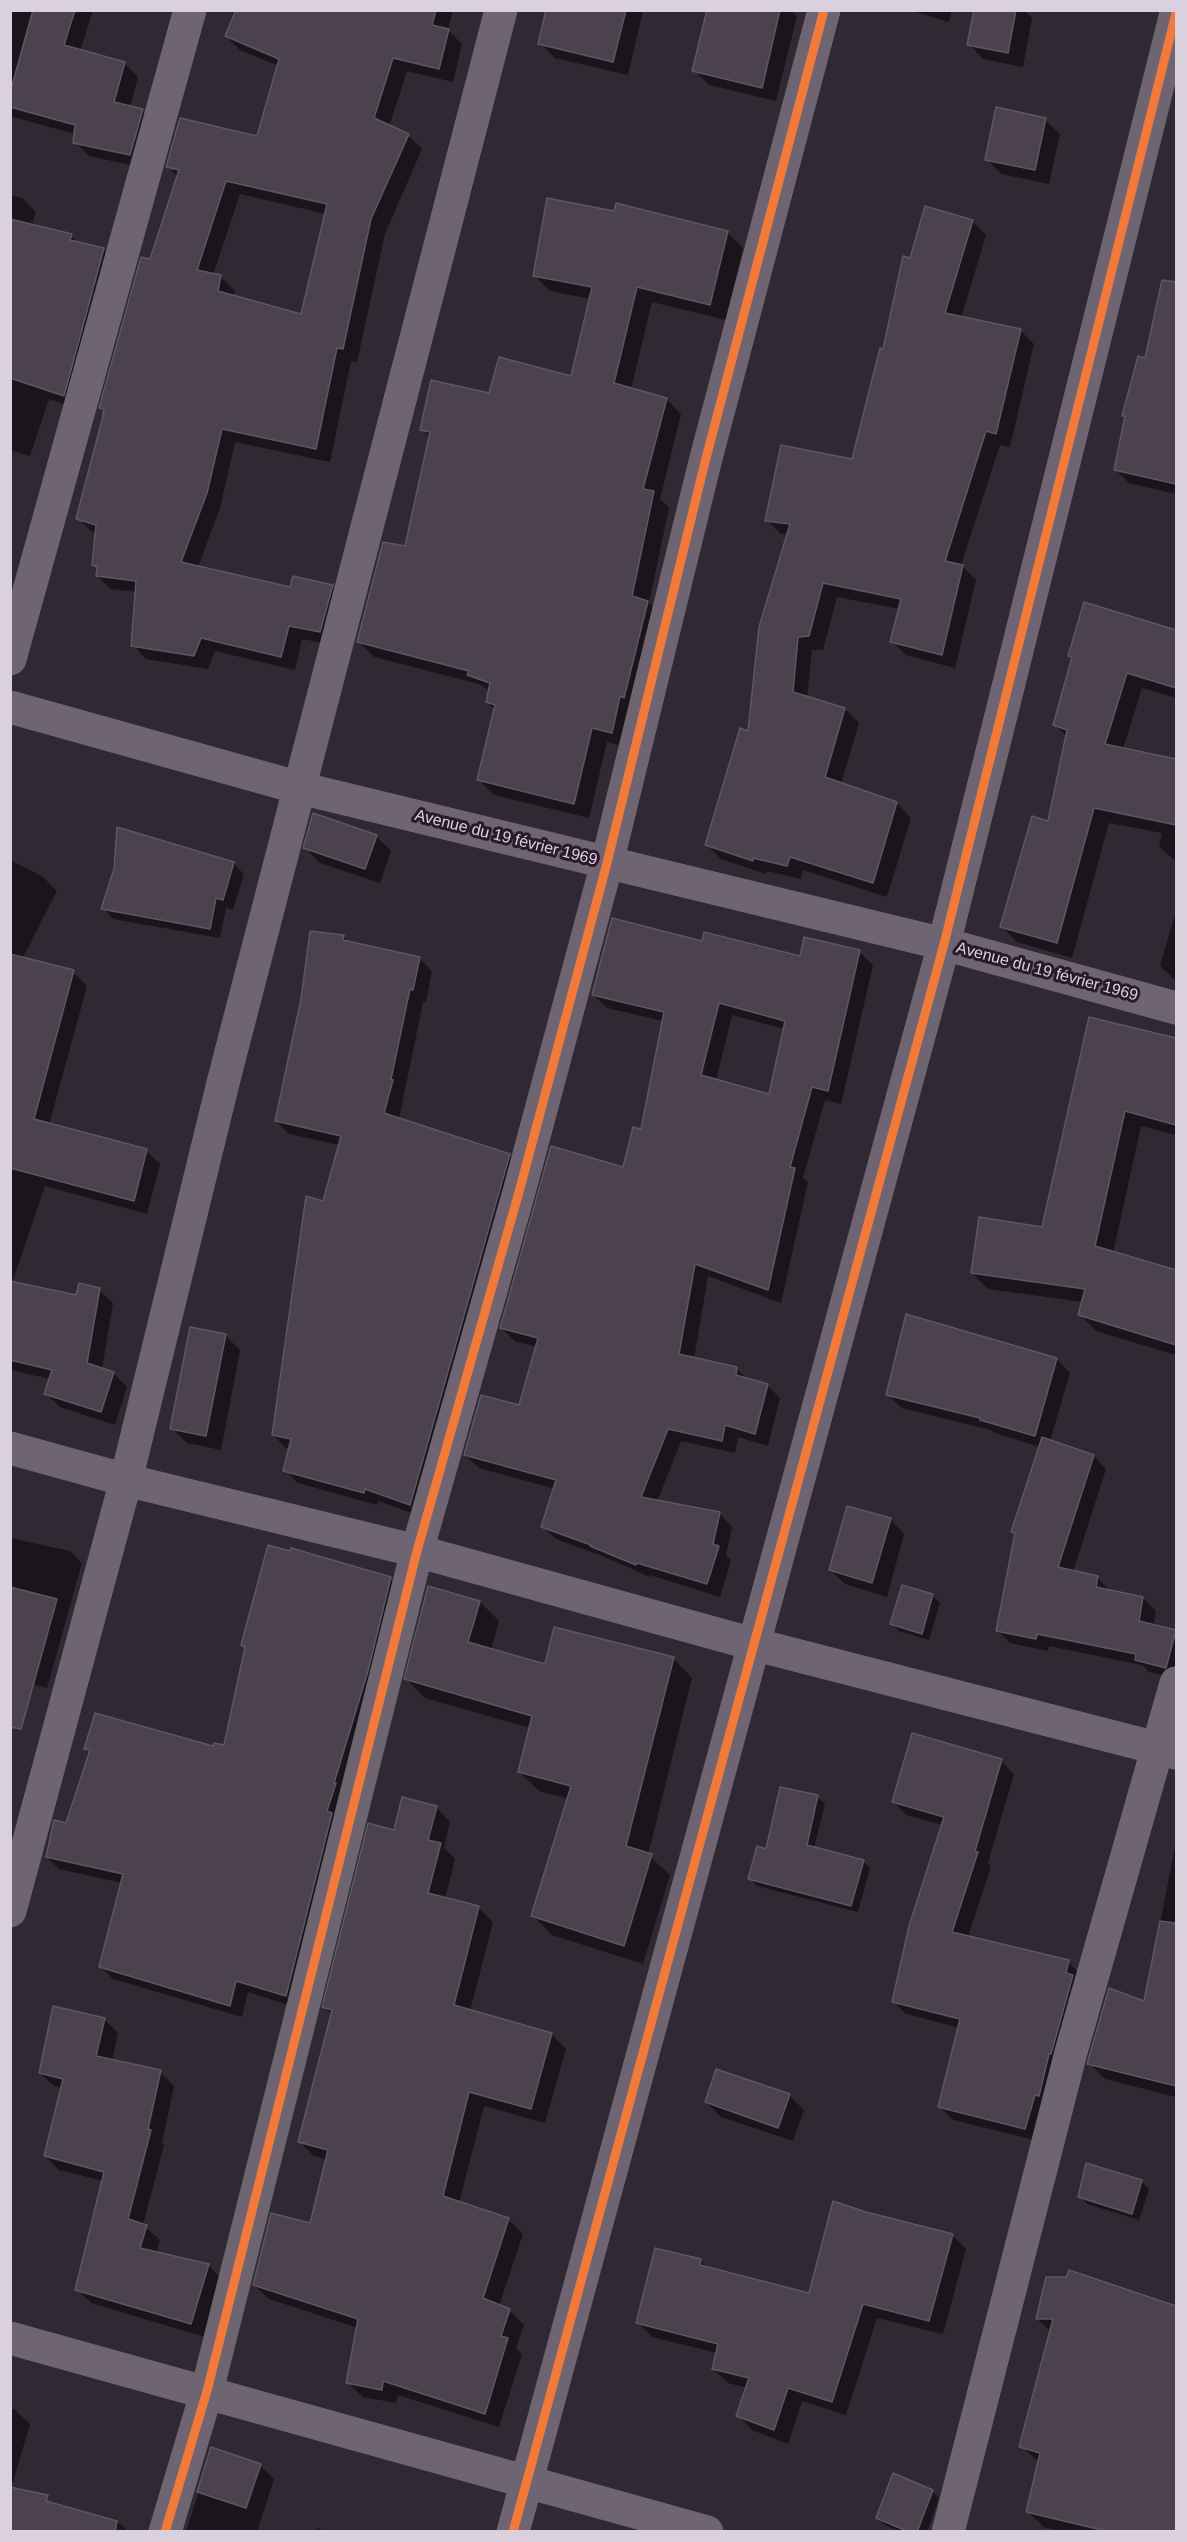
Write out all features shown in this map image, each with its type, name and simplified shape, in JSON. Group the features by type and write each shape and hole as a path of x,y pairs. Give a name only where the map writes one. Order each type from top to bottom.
{"street":[{"path":"10,658 190,10"},
{"path":"10,1911 126,1480 224,1079 501,10"},
{"path":"165,2532 207,2391 417,1551 519,1192 607,863 705,462 824,10"},
{"path":"513,2532 944,944 1176,13"},
{"name":"Avenue du 19 février 1969","path":"10,707 300,788 944,944 1176,1008"},
{"path":"10,1448 126,1480 417,1551 753,1644 1168,1750"},
{"path":"948,2532 1071,2052 1168,1750 1176,1683"},
{"path":"10,2338 707,2532"}],"building":[{"path":"33,10 75,10 64,45 125,62 114,102 143,109 130,155 73,143 75,125 10,107 10,93"},
{"path":"236,10 436,10 432,25 449,29 439,69 393,58 374,118 409,134 371,219 343,349 337,348 316,449 222,429 207,493 181,562 290,587 293,576 333,585 320,632 289,626 281,657 201,638 194,656 131,646 136,581 96,576 97,567 92,565 96,525 76,519 102,420 104,409 99,408 141,257 150,259 179,170 166,167 180,118 257,136 279,59 225,36","holes":["226,181 327,204 301,314 218,291 221,275 197,270"]},
{"path":"546,10 626,10 613,62 538,44"},
{"path":"707,10 780,10 762,88 692,71"},
{"path":"974,10 1016,10 1008,53 967,45"},
{"path":"996,107 1046,118 1035,170 985,160"},
{"path":"547,198 614,211 616,203 728,231 710,305 637,287 614,383 667,398 643,489 654,491 632,596 648,601 624,698 620,696 612,733 592,728 574,804 477,780 495,705 486,702 490,683 467,675 469,671 357,642 383,542 405,546 430,432 420,430 431,380 489,393 499,357 571,376 592,287 533,276"},
{"path":"925,206 973,220 945,313 1021,329 996,434 986,431 945,561 963,565 942,655 890,642 901,599 823,583 809,636 798,637 793,692 845,708 825,777 897,802 873,883 790,857 787,866 753,858 753,861 705,845 740,728 748,731 759,627 790,524 765,521 781,445 852,459 880,348 883,349 903,256 910,258"},
{"path":"10,219 72,234 70,240 104,248 64,396 10,378"},
{"path":"1162,280 1176,282 1176,484 1114,470 1125,416 1122,416 1138,356 1145,358"},
{"path":"1084,602 1176,630 1176,688 1127,673 1105,744 1176,759 1176,825 1094,808 1057,943 1000,927 1032,816 1048,821 1067,730 1053,725 1072,657 1068,656"},
{"path":"313,813 377,835 365,869 303,848"},
{"path":"117,827 234,862 223,900 216,898 210,929 101,909 114,869"},
{"path":"612,918 702,941 704,932 800,956 804,937 860,950 828,1091 812,1087 790,1167 795,1168 768,1290 695,1264 679,1354 737,1367 736,1375 768,1384 755,1434 725,1425 722,1441 668,1429 641,1497 720,1512 713,1544 719,1546 707,1584 637,1563 636,1565 591,1545 541,1527 556,1480 464,1455 481,1395 519,1405 538,1338 500,1328 551,1146 623,1167 633,1127 641,1129 664,1012 592,995","holes":["719,1003 785,1021 769,1094 701,1075"]},
{"path":"310,931 344,935 343,940 420,957 413,990 410,989 391,1079 393,1080 384,1113 510,1154 410,1505 365,1489 364,1493 283,1471 291,1439 272,1435 306,1196 323,1201 341,1136 275,1121 301,999"},
{"path":"10,954 74,970 34,1119 147,1149 134,1201 10,1168"},
{"path":"1089,1017 1176,1038 1176,1125 1125,1111 1095,1246 1176,1270 1176,1345 1078,1315 1085,1289 971,1273 979,1217 1042,1227"},
{"path":"10,1281 76,1295 79,1283 100,1288 87,1363 114,1372 101,1412 44,1394 52,1370 10,1360"},
{"path":"906,1314 1057,1358 1035,1436 980,1420 980,1418 886,1395"},
{"path":"190,1327 226,1334 206,1436 170,1429"},
{"path":"1042,1437 1094,1455 1058,1567 1098,1576 1096,1587 1143,1597 1139,1621 1176,1630 1166,1668 1135,1660 1136,1654 1037,1634 1036,1639 996,1631 1015,1533 1011,1532"},
{"path":"847,1506 891,1518 872,1583 829,1570"},
{"path":"268,1545 290,1551 291,1548 391,1577 368,1671 334,1783 336,1783 327,1811 332,1813 286,1996 236,1981 230,2006 99,1967 123,1874 46,1857 54,1820 66,1823 90,1750 84,1749 95,1713 213,1746 214,1743 224,1745 245,1647 241,1645"},
{"path":"902,1585 933,1594 922,1634 890,1624"},
{"path":"428,1586 480,1601 468,1642 545,1664 554,1627 674,1657 626,1846 652,1854 624,1946 531,1916 571,1786 518,1772 532,1716 404,1679"},
{"path":"10,1587 57,1599 21,1729 10,1727"},
{"path":"912,1733 1002,1759 975,1851 978,1852 952,1932 1069,1960 1066,1973 1073,1975 1039,2096 1035,2095 1025,2129 938,2107 960,2019 892,2002 909,1926 944,1817 892,1802"},
{"path":"780,1787 818,1795 807,1845 864,1860 851,1906 748,1879 757,1846 766,1849"},
{"path":"402,1797 437,1806 428,1840 441,1843 428,1893 479,1906 454,2005 552,2033 531,2109 469,2092 443,2196 509,2218 483,2298 510,2309 501,2336 508,2338 485,2414 383,2381 382,2390 346,2383 358,2319 253,2285 271,2213 310,2223 328,2150 298,2142 332,2010 322,2007 368,1823 394,1830"},
{"path":"1160,1921 1176,1923 1176,2086 1087,2064 1109,1988 1144,2001"},
{"path":"53,2006 105,2018 96,2056 161,2070 148,2129 151,2130 128,2219 147,2225 140,2248 209,2264 191,2324 75,2290 104,2172 44,2156 63,2079 39,2073"},
{"path":"716,2069 790,2094 778,2128 705,2102"},
{"path":"1086,2163 1142,2180 1132,2214 1078,2197"},
{"path":"833,2201 866,2212 953,2234 929,2321 863,2304 832,2402 788,2388 774,2430 736,2416 749,2378 712,2369 718,2344 636,2323 655,2248 701,2259 700,2265 809,2293"},
{"path":"1069,2270 1176,2306 1176,2532 1110,2532 1026,2512 1040,2453 1019,2447 1053,2319 1036,2319 1046,2277 1066,2277"},
{"path":"211,2447 261,2464 246,2508 197,2492"},
{"path":"893,2473 933,2490 917,2532 909,2532 876,2518"},
{"path":"10,2487 48,2495 46,2501 117,2521 115,2532 10,2532"}],"cycle path":[{"path":"165,2532 207,2391 417,1551 519,1192 607,863 705,462 824,10"},
{"path":"513,2532 944,944 1176,13"}]}
